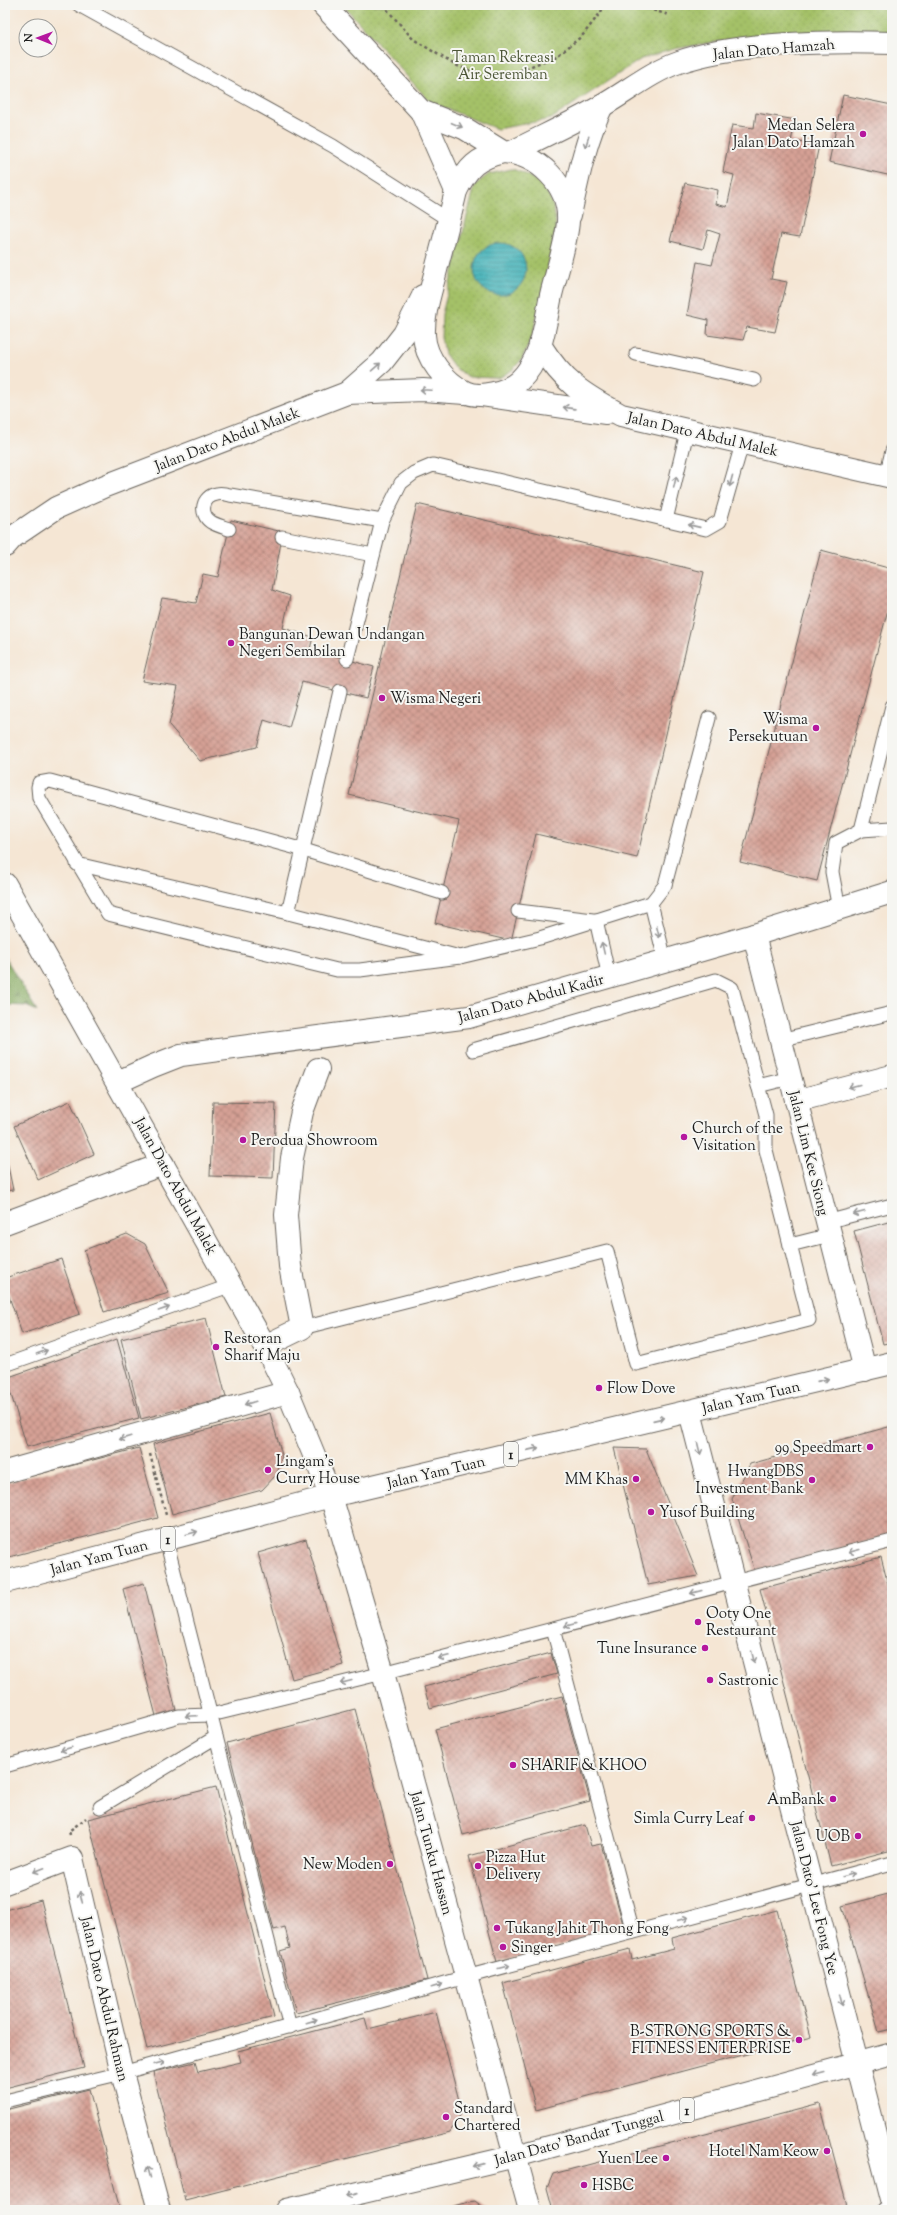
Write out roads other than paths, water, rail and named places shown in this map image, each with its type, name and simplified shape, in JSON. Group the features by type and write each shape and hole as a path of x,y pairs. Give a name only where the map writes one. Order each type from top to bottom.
{"main road":[{"path":"323,5 421,111 456,191"},
{"name":"Jalan Dato Hamzah","path":"435,274 456,191 464,175 476,162 487,155 507,152 602,106 661,69 699,56 737,49 795,45 892,43"},
{"path":"474,394 500,390 518,382 531,366 540,345 584,150 591,128 602,106"},
{"path":"421,111 464,128 507,152 527,157 542,166 558,183 565,199 568,221"},
{"path":"347,393 382,362 404,334 435,274"},
{"path":"435,274 426,311 424,336 432,360 447,380 474,394 621,415"},
{"name":"Jalan Dato Abdul Malek","path":"540,345 555,368 584,395 621,415 687,432 889,477"},
{"name":"Jalan Dato Abdul Malek","path":"8,540 56,508 105,486 347,393 416,390 474,394"},
{"name":"Jalan Dato Abdul Malek","path":"5,884 118,1082 265,1346 288,1392 331,1496"},
{"name":"Jalan Dato Abdul Kadir","path":"118,1082 181,1055 469,1017 754,935 892,892"},
{"name":"Jalan Lim Kee Siong","path":"754,935 865,1370"},
{"path":"265,1346 302,1328 290,1266 286,1215 292,1158 302,1112 318,1069"},
{"path":"796,1101 892,1076"},
{"path":"5,1223 163,1164"},
{"name":"Jalan Yam Tuan","path":"5,1582 331,1496 892,1364"},
{"path":"5,1472 288,1392"},
{"name":"Jalan Dato' Lee Fong Yee","path":"690,1412 892,2199"},
{"name":"Jalan Tunku Hassan","path":"331,1496 384,1673 530,2210"},
{"name":"Jalan Dato Abdul Rahman","path":"5,1883 72,1858 122,2073 159,2210"},
{"name":"Jalan Dato' Bandar Tunggal","path":"287,2210 516,2156 892,2054"}],"lane":[{"path":"79,5 333,146 449,220"},
{"path":"636,354 754,380"},
{"path":"666,520 687,432"},
{"path":"347,659 382,521 401,483 414,473 433,465 706,529 720,521 742,444"},
{"path":"889,477 892,451"},
{"path":"229,528 212,523 207,518 203,512 203,505 208,498 217,494 230,495 382,521"},
{"path":"282,537 373,555"},
{"path":"288,913 304,850 340,691"},
{"path":"861,830 892,706"},
{"path":"442,893 304,850 50,781 43,781 39,783 39,798 108,914 306,963 337,970 352,970 460,957 514,946 651,903 665,885 709,718"},
{"path":"839,909 832,872 836,843 861,830 892,828"},
{"path":"77,864 288,913 460,957"},
{"path":"651,903 665,960"},
{"path":"518,911 596,920"},
{"path":"596,920 609,977"},
{"path":"302,1328 607,1251 636,1364 809,1320 766,1150 766,1115 732,988 716,980 472,1050"},
{"path":"780,1040 892,1013"},
{"path":"758,1086 790,1078"},
{"path":"790,1245 828,1228 892,1205"},
{"path":"5,1365 232,1285"},
{"path":"169,1539 216,1738 290,2027"},
{"path":"5,1766 179,1716 211,1715 384,1673 892,1541"},
{"path":"552,1629 633,1932"},
{"path":"100,1807 216,1738"},
{"path":"5,2102 122,2073 466,1977 892,1863"},
{"path":"885,2210 892,2208"}],"water":[{"path":"495,243 505,243 519,250 526,264 526,274 519,288 505,295 495,295 485,291 478,284 474,274 474,264 478,254 485,247"}],"place":[{"name":"Medan Selera Jalan Dato Hamzah","path":"863,134"},
{"name":"Bangunan Dewan Undangan Negeri Sembilan","path":"231,643"},
{"name":"Wisma Negeri","path":"382,698"},
{"name":"Wisma Persekutuan","path":"816,728"},
{"name":"Church of the Visitation","path":"684,1137"},
{"name":"Perodua Showroom","path":"243,1140"},
{"name":"Restoran Sharif Maju","path":"216,1347"},
{"name":"Flow Dove","path":"599,1388"},
{"name":"99 Speedmart","path":"870,1447"},
{"name":"Lingam's Curry House","path":"268,1470"},
{"name":"MM Khas","path":"636,1479"},
{"name":"HwangDBS Investment Bank","path":"812,1480"},
{"name":"Yusof Building","path":"651,1512"},
{"name":"Ooty One Restaurant","path":"698,1622"},
{"name":"Tune Insurance","path":"705,1648"},
{"name":"Sastronic","path":"710,1680"},
{"name":"SHARIF & KHOO","path":"513,1765"},
{"name":"AmBank","path":"833,1799"},
{"name":"Simla Curry Leaf","path":"752,1818"},
{"name":"UOB","path":"858,1836"},
{"name":"New Moden","path":"390,1864"},
{"name":"Pizza Hut Delivery","path":"478,1866"},
{"name":"Tukang Jahit Thong Fong","path":"497,1928"},
{"name":"Singer","path":"503,1947"},
{"name":"B-STRONG SPORTS & FITNESS ENTERPRISE","path":"799,2040"},
{"name":"Standard Chartered","path":"446,2117"},
{"name":"Hotel Nam Keow","path":"827,2151"},
{"name":"Yuen Lee","path":"666,2158"},
{"name":"HSBC","path":"584,2185"}],"park label":[{"name":"Taman Rekreasi Air Seremban","path":"503,66"}]}
